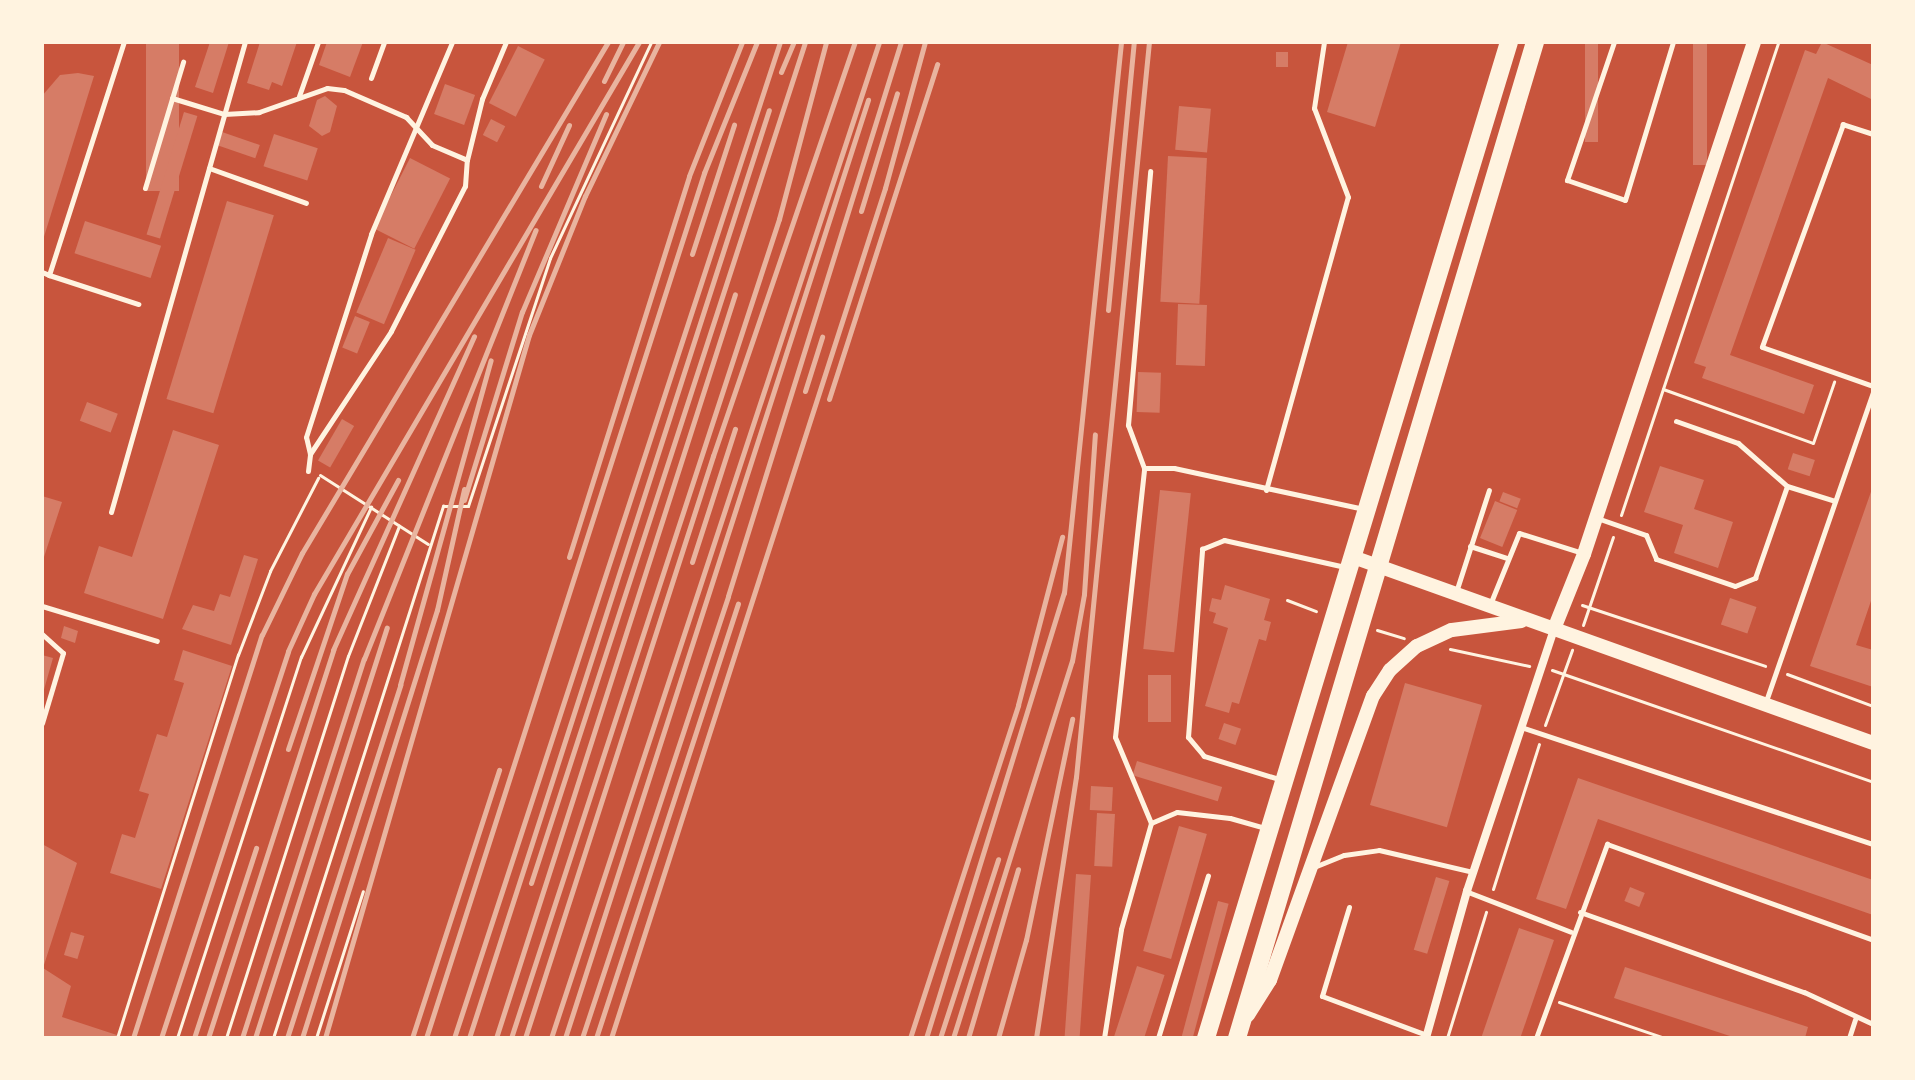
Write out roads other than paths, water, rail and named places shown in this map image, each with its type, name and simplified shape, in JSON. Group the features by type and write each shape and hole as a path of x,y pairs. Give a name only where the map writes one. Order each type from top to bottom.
{"main road":[{"path":"1206,1038 1509,42"},
{"path":"1239,1032 1535,42"}],"street":[{"path":"1426,1036 1467,891 1520,727 1584,554 1754,42"},
{"path":"1351,562 1378,566 1873,743"},
{"path":"1239,1032 1270,980 1373,696 1390,670 1417,646 1452,630 1492,621 1533,621"}],"lane":[{"path":"124,42 45,274 138,304"},
{"path":"111,512 245,42"},
{"path":"298,97 318,42"},
{"path":"371,78 384,42"},
{"path":"308,471 310,454 306,437 371,234 452,42"},
{"path":"310,454 391,331 465,186 467,160 482,99 506,42"},
{"path":"1266,490 1348,197 1314,108 1324,42"},
{"path":"1614,42 1567,180 1625,200 1673,42"},
{"path":"145,188 183,62"},
{"path":"172,98 224,114 259,112 327,88 344,90 406,117 432,145 467,160"},
{"path":"1873,134 1843,124 1762,347 1873,386"},
{"path":"209,168 306,203"},
{"path":"1104,1038 1121,929 1151,823 1115,737 1144,468 1128,425 1150,171"},
{"path":"1765,704 1873,392"},
{"path":"1676,421 1738,443 1787,486 1835,501"},
{"path":"1144,468 1174,468 1367,510"},
{"path":"1596,517 1646,535 1656,559 1735,586 1755,578 1787,486"},
{"path":"1456,594 1489,490"},
{"path":"1490,607 1519,533 1584,554"},
{"path":"1285,781 1204,756 1188,737 1202,549 1224,540 1351,562"},
{"path":"1470,546 1508,558"},
{"path":"42,606 157,641"},
{"path":"42,634 63,653 42,723"},
{"path":"1520,727 1873,844"},
{"path":"1151,823 1177,812 1230,818 1270,830"},
{"path":"1536,1038 1571,932 1607,844 1873,940"},
{"path":"1313,868 1344,855 1379,850 1473,872"},
{"path":"1158,1038 1208,875"},
{"path":"1467,891 1571,932"},
{"path":"1349,907 1322,996 1426,1036"},
{"path":"1580,912 1804,992 1855,1019 1873,1024"},
{"path":"1849,1038 1855,1019"}],"railway":[{"path":"133,1038 262,635 302,553 608,42"},
{"path":"604,81 623,42"},
{"path":"161,1038 288,651 314,594 639,42"},
{"path":"325,1038 529,335 585,196 659,42"},
{"path":"569,557 689,176 742,42"},
{"path":"426,1038 704,173 757,42"},
{"path":"454,1038 780,42"},
{"path":"781,72 794,42"},
{"path":"531,883 805,42"},
{"path":"511,1038 779,219 826,42"},
{"path":"525,1038 713,456 855,42"},
{"path":"551,1038 879,42"},
{"path":"582,1038 728,596 901,42"},
{"path":"611,1038 885,188 925,42"},
{"path":"926,1038 1064,593 1121,42"},
{"path":"1108,310 1134,42"},
{"path":"1036,1038 1076,777 1149,42"},
{"path":"829,399 937,64"},
{"path":"861,211 897,93"},
{"path":"565,1038 868,100"},
{"path":"469,1038 769,110"},
{"path":"464,500 522,312 606,114"},
{"path":"541,186 569,125"},
{"path":"692,254 734,125"},
{"path":"242,1038 364,659 536,230"},
{"path":"496,1038 735,294"},
{"path":"208,1038 333,650 474,336"},
{"path":"805,391 822,337"},
{"path":"287,1038 400,685 491,360"},
{"path":"692,562 735,429"},
{"path":"953,1038 1072,661 1084,594 1095,434"},
{"path":"288,749 347,574 398,480"},
{"path":"302,1038 437,610 464,489"},
{"path":"910,1038 1018,705 1062,537"},
{"path":"596,1038 738,604"},
{"path":"255,1038 387,628"},
{"path":"998,1038 1026,940 1072,719"},
{"path":"412,1038 499,770"},
{"path":"194,1038 256,848"},
{"path":"940,1038 998,859"},
{"path":"968,1038 1018,869"}]}
